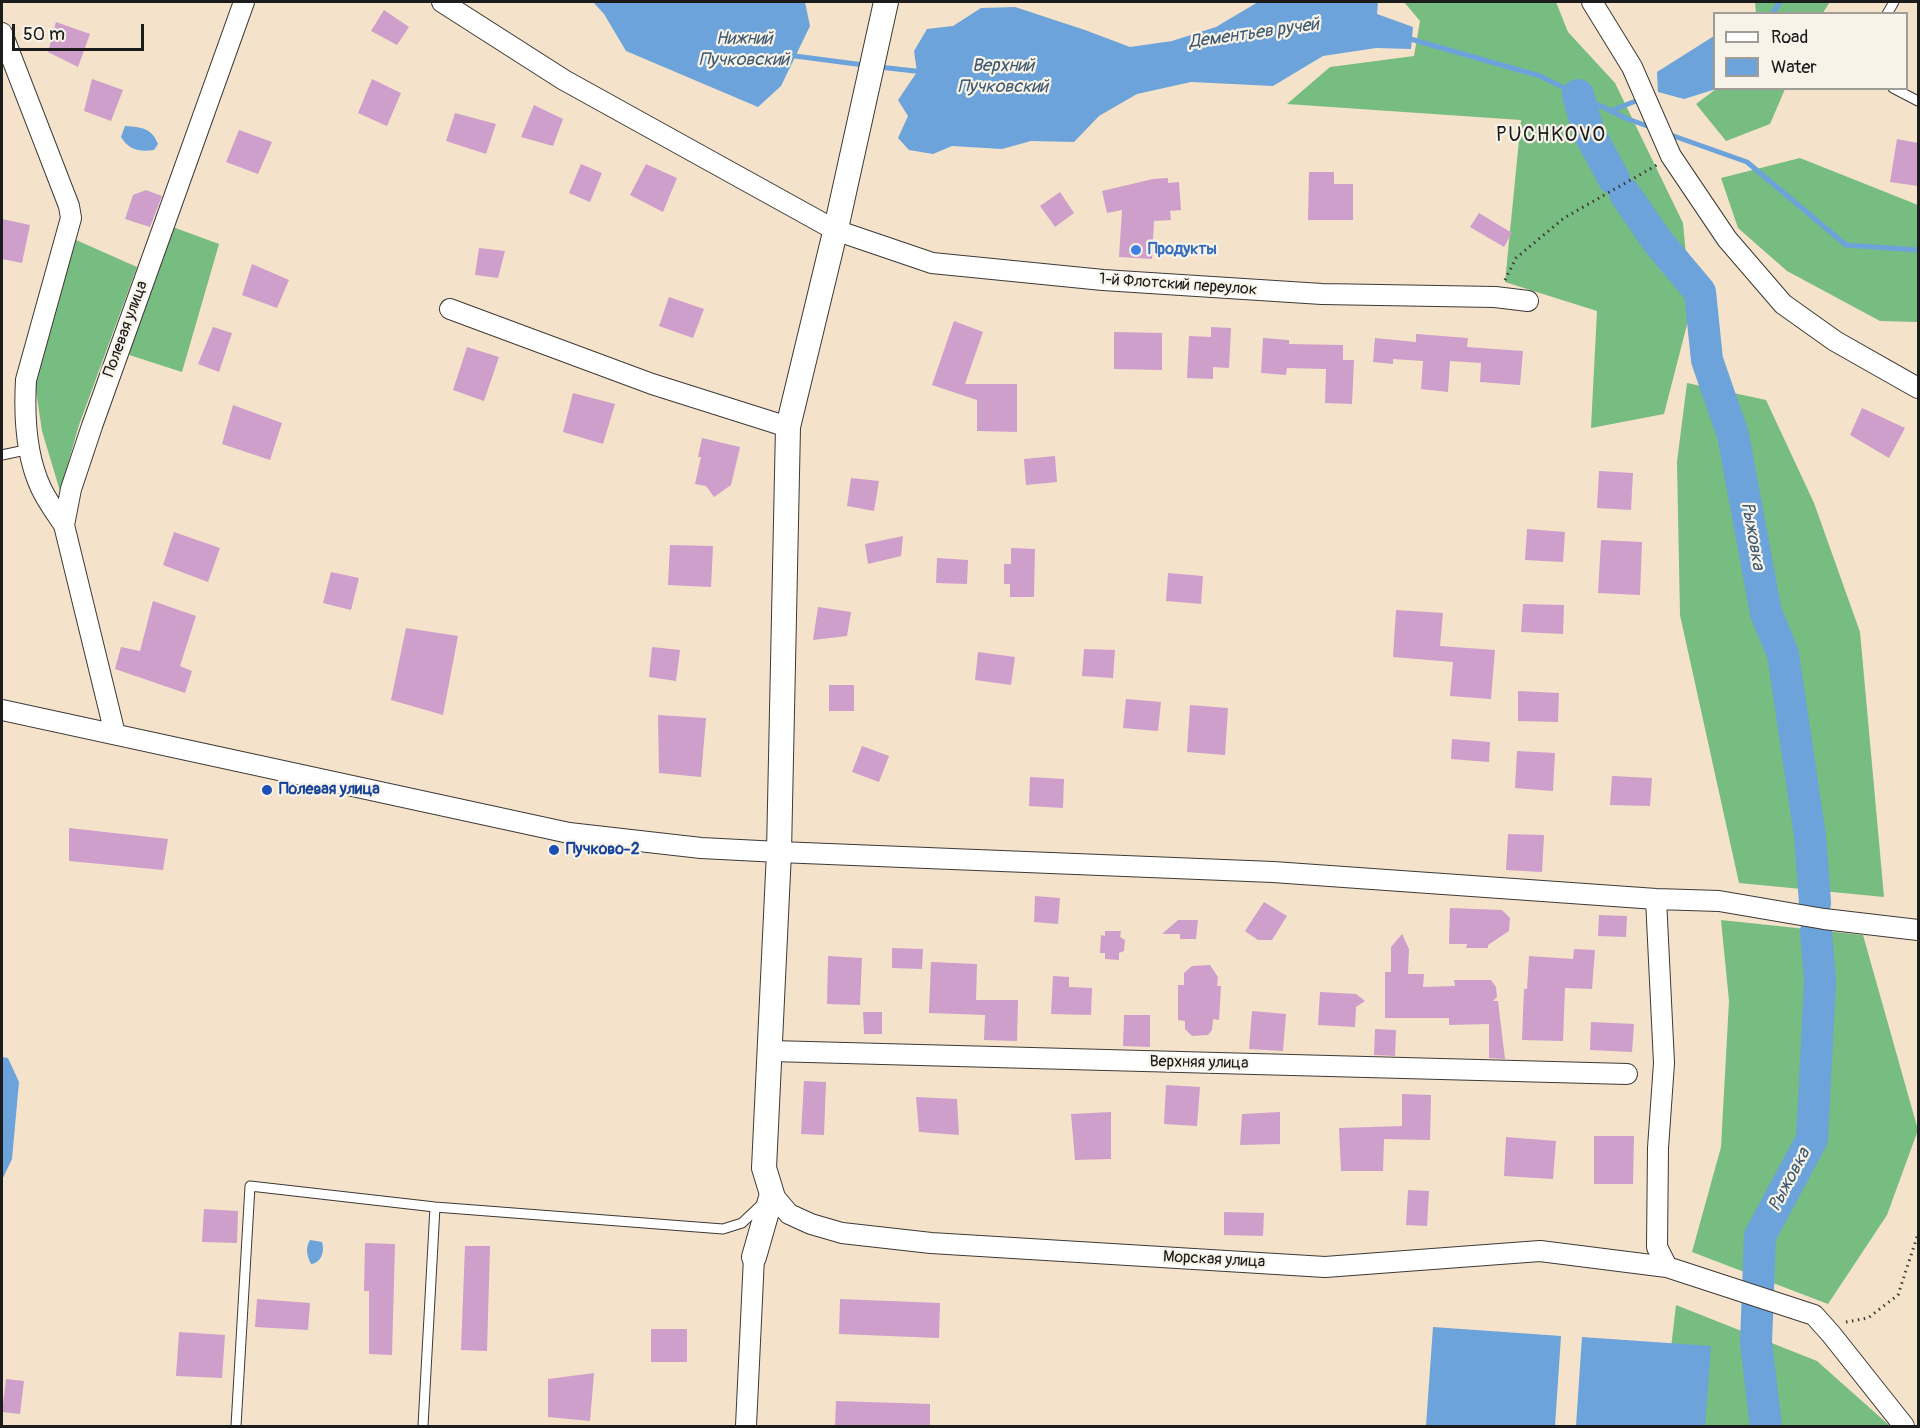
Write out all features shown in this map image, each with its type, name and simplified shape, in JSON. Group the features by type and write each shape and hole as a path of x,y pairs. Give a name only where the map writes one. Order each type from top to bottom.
{"street":[{"name":"Полевая улица","path":"115,734 64,525 71,489 92,426 244,2"},
{"name":"1-й Флотский переулок","path":"442,2 564,80 835,230 932,262 1091,279 1322,294 1495,297 1527,301"},
{"path":"746,1426 754,1257 772,1194 764,1168 779,852 788,427 886,2"},
{"path":"1592,2 1632,67 1671,156 1727,239 1783,304 1834,341 1918,387"},
{"path":"2,33 69,206 71,218 26,380 25,397 33,465 42,491 64,525"},
{"path":"450,309 652,384 788,427"},
{"path":"2,710 569,833 701,848 1273,872 1656,899 1719,901 1824,919 1918,930"},
{"path":"1656,899 1664,1063 1658,1148 1657,1247 1667,1267"},
{"name":"Верхняя улица","path":"771,1051 1627,1074"},
{"name":"Морская улица","path":"772,1194 789,1214 811,1224 842,1233 931,1244 1325,1267 1540,1251 1667,1267 1819,1321"},
{"path":"1819,1321 1905,1426"}],"lane":[{"path":"1897,90 1918,101"},
{"path":"2,455 30,449"},
{"path":"236,1426 250,1186 435,1207 723,1229 742,1223 772,1194"},
{"path":"423,1426 435,1207"}],"path":[{"path":"1495,297 1516,258 1564,218 1671,156"},
{"path":"1819,1321 1868,1318 1898,1294 1918,1234"}],"green space":[{"path":"1404,2 1556,2 1568,32 1615,83 1683,223 1691,309 1664,414 1591,428 1597,311 1505,282 1521,120 1287,104 1330,67 1414,56 1420,21"},
{"path":"1755,2 1830,2 1823,12 1756,12"},
{"path":"1715,90 1785,90 1770,124 1726,141 1696,104"},
{"path":"1800,158 1918,205 1918,322 1880,321 1787,271 1738,228 1721,178"},
{"path":"170,226 219,244 182,372 123,353"},
{"path":"76,240 137,267 79,425 60,491 42,431 34,377"},
{"path":"1687,383 1766,400 1814,503 1860,632 1884,897 1739,883 1680,615 1677,462"},
{"path":"1721,920 1863,935 1918,1130 1887,1215 1828,1304 1692,1252 1721,1147 1729,1001"},
{"path":"1676,1305 1817,1361 1890,1426 1662,1426"}],"water":[{"name":"Нижний Пучковский","path":"593,2 805,2 810,26 781,86 758,107 626,51 604,14"},
{"name":"Верхний Пучковский","path":"1258,2 1378,2 1377,14 1413,27 1411,49 1376,48 1323,56 1273,86 1191,82 1137,94 1099,116 1074,142 1031,141 1002,149 952,146 933,154 909,150 898,138 908,116 898,100 917,72 914,51 927,29 953,26 981,8 1015,7 1130,47 1172,41 1216,27"},
{"path":"1713,37 1713,90 1684,99 1658,92 1657,72"},
{"path":"125,126 141,128 153,135 158,144 154,150 144,151 127,145 121,137"},
{"path":"2,1057 8,1058 19,1082 12,1159 2,1180"},
{"path":"310,1240 322,1242 323,1246 320,1259 311,1264 307,1252"},
{"path":"1433,1327 1561,1336 1555,1426 1426,1426"},
{"path":"1582,1337 1711,1346 1705,1426 1576,1426"}],"building":[{"path":"384,10 409,27 397,45 371,31"},
{"path":"56,22 90,34 78,67 48,52"},
{"path":"92,79 123,90 111,121 84,111"},
{"path":"372,79 401,93 387,126 358,113"},
{"path":"534,105 563,119 553,146 521,137"},
{"path":"455,113 496,124 486,154 446,141"},
{"path":"239,130 272,142 258,174 226,162"},
{"path":"1897,139 1918,143 1918,186 1890,182"},
{"path":"581,164 602,173 590,202 569,193"},
{"path":"646,164 677,178 663,212 630,195"},
{"path":"1309,172 1334,172 1334,184 1353,184 1353,220 1308,220"},
{"path":"1168,178 1168,183 1179,182 1181,210 1170,211 1171,220 1154,221 1152,259 1119,257 1122,210 1107,213 1102,191 1153,179"},
{"path":"146,190 162,196 150,227 125,219 133,195"},
{"path":"1060,192 1074,213 1055,227 1040,206"},
{"path":"1479,213 1512,233 1504,247 1470,227"},
{"path":"2,219 30,225 22,263 2,259"},
{"path":"479,248 505,251 498,278 475,275"},
{"path":"252,264 289,280 277,308 242,295"},
{"path":"669,297 704,309 693,338 659,326"},
{"path":"954,321 983,332 965,384 1017,384 1017,432 977,431 977,400 932,385"},
{"path":"213,327 232,333 219,372 198,364"},
{"path":"1211,327 1231,328 1229,368 1213,367 1213,379 1187,378 1189,336 1211,337"},
{"path":"1114,332 1162,333 1162,370 1114,369"},
{"path":"1416,334 1468,338 1467,347 1523,351 1520,385 1480,382 1481,363 1450,361 1448,392 1421,389 1423,361 1393,359 1393,364 1373,362 1375,338 1416,342"},
{"path":"1263,338 1289,340 1289,344 1343,345 1343,360 1354,360 1352,404 1325,403 1326,369 1287,368 1286,375 1261,373"},
{"path":"467,347 499,357 484,401 453,390"},
{"path":"573,393 615,404 603,444 563,432"},
{"path":"233,405 282,423 270,460 222,444"},
{"path":"1862,408 1905,428 1889,458 1850,435"},
{"path":"702,438 740,447 731,485 714,497 706,486 695,484 701,457 698,457"},
{"path":"1055,456 1057,482 1026,485 1024,459"},
{"path":"1599,471 1633,473 1631,510 1597,508"},
{"path":"851,478 879,481 874,511 847,506"},
{"path":"1527,529 1565,532 1563,562 1525,560"},
{"path":"174,532 220,548 208,582 163,565"},
{"path":"903,536 901,556 868,564 865,544"},
{"path":"1601,540 1642,542 1640,595 1598,593"},
{"path":"670,545 713,546 711,587 668,585"},
{"path":"1011,548 1035,549 1034,597 1010,597 1010,584 1004,584 1004,564 1011,564"},
{"path":"937,558 968,560 967,584 936,583"},
{"path":"331,572 359,578 351,610 323,603"},
{"path":"1168,573 1203,576 1201,604 1166,601"},
{"path":"153,601 196,616 180,666 192,671 185,693 115,669 121,647 140,651"},
{"path":"1523,604 1564,605 1563,634 1521,632"},
{"path":"818,607 851,612 847,636 813,640"},
{"path":"1396,610 1443,613 1440,646 1495,650 1491,699 1450,696 1453,662 1393,657"},
{"path":"406,628 458,636 443,715 391,700"},
{"path":"652,647 680,650 676,681 649,677"},
{"path":"1084,649 1115,650 1113,678 1082,676"},
{"path":"978,652 1015,657 1011,685 975,680"},
{"path":"829,685 854,685 854,711 829,711"},
{"path":"1518,691 1559,693 1558,722 1518,721"},
{"path":"1126,699 1161,702 1158,731 1123,728"},
{"path":"1190,705 1228,708 1225,755 1187,752"},
{"path":"658,715 706,718 701,777 659,773"},
{"path":"1452,739 1490,742 1489,762 1451,759"},
{"path":"862,746 889,756 879,782 852,772"},
{"path":"1517,751 1555,753 1553,791 1515,788"},
{"path":"1612,776 1652,778 1650,806 1610,805"},
{"path":"1030,777 1064,779 1063,808 1029,806"},
{"path":"69,828 168,839 163,870 69,861"},
{"path":"1508,834 1544,835 1542,872 1506,870"},
{"path":"1035,896 1060,898 1058,924 1034,922"},
{"path":"1264,902 1287,916 1272,940 1258,940 1245,931"},
{"path":"1450,908 1502,910 1510,918 1509,931 1488,945 1488,948 1466,948 1467,944 1449,944"},
{"path":"1599,915 1627,916 1626,937 1598,936"},
{"path":"1178,920 1198,920 1196,939 1180,939 1180,934 1162,934"},
{"path":"1105,931 1121,931 1120,937 1125,940 1124,951 1119,953 1119,960 1105,959 1105,953 1100,953 1101,935 1105,936"},
{"path":"1402,934 1409,949 1408,974 1424,974 1423,987 1455,986 1454,980 1491,980 1496,987 1497,997 1493,1001 1498,1001 1505,1059 1489,1058 1489,1024 1449,1025 1449,1018 1385,1018 1385,972 1391,972 1391,947"},
{"path":"892,948 923,949 922,969 892,968"},
{"path":"1574,949 1595,950 1592,989 1565,988 1563,1041 1522,1040 1524,989 1527,989 1529,956 1573,959"},
{"path":"828,956 862,958 860,1005 827,1004"},
{"path":"931,962 977,964 976,1000 1018,1000 1017,1041 984,1040 985,1015 929,1013"},
{"path":"1210,965 1218,977 1217,986 1221,986 1219,1020 1213,1019 1212,1030 1208,1035 1192,1036 1185,1029 1185,1021 1178,1020 1178,985 1184,985 1184,973 1192,966"},
{"path":"1053,976 1069,977 1069,987 1092,988 1091,1015 1051,1014"},
{"path":"1320,992 1356,994 1365,1001 1356,1007 1355,1027 1318,1025"},
{"path":"1252,1011 1286,1014 1283,1051 1249,1049"},
{"path":"863,1012 882,1012 882,1034 864,1034"},
{"path":"1124,1015 1150,1015 1150,1047 1123,1046"},
{"path":"1591,1022 1634,1024 1632,1052 1590,1050"},
{"path":"1375,1029 1396,1030 1395,1056 1374,1055"},
{"path":"804,1081 826,1082 824,1135 801,1134"},
{"path":"1166,1085 1200,1087 1197,1126 1164,1124"},
{"path":"1402,1094 1431,1095 1430,1140 1384,1139 1383,1171 1341,1171 1339,1128 1402,1126"},
{"path":"916,1097 957,1099 959,1135 919,1132"},
{"path":"1111,1112 1111,1159 1075,1160 1071,1114"},
{"path":"1280,1112 1280,1144 1240,1145 1242,1114"},
{"path":"1594,1136 1634,1136 1633,1184 1594,1184"},
{"path":"1506,1137 1556,1141 1553,1179 1504,1176"},
{"path":"1408,1190 1429,1191 1427,1226 1406,1225"},
{"path":"204,1209 238,1211 237,1243 202,1242"},
{"path":"1224,1212 1264,1213 1263,1236 1224,1235"},
{"path":"365,1243 395,1244 392,1355 369,1354 369,1291 364,1291"},
{"path":"465,1246 490,1246 487,1351 461,1350"},
{"path":"257,1299 310,1303 308,1330 255,1327"},
{"path":"840,1299 940,1303 939,1338 839,1334"},
{"path":"651,1329 687,1329 687,1362 651,1362"},
{"path":"179,1332 225,1335 222,1378 176,1376"},
{"path":"594,1373 590,1421 548,1417 548,1379"},
{"path":"6,1379 24,1381 20,1414 2,1412"},
{"path":"836,1401 930,1404 930,1426 835,1426"}],"waterway":[{"path":"1773,12 1780,2"},
{"name":"Дементьев ручей","path":"1407,38 1540,76 1625,118 1653,128"},
{"name":"Дементьев ручей","path":"791,53 795,56 864,65"},
{"name":"Дементьев ручей","path":"879,67 924,72"},
{"name":"Рыжовка","path":"1578,95 1589,133 1614,179"},
{"path":"1610,111 1641,99"},
{"name":"Дементьев ручей","path":"1668,134 1747,162 1846,245 1918,250"},
{"name":"Рыжовка","path":"1625,194 1658,242 1700,292 1707,360 1733,435 1766,613 1783,654 1810,836 1815,903"},
{"name":"Рыжовка","path":"1766,1426 1756,1343 1760,1236 1812,1139 1820,981 1816,932"}],"place":[{"name":"Продукты","path":"1136,250"},
{"name":"Полевая улица","path":"267,790"},
{"name":"Пучково-2","path":"554,850"}],"district":[{"name":"PUCHKOVO","path":"1551,136"}]}
